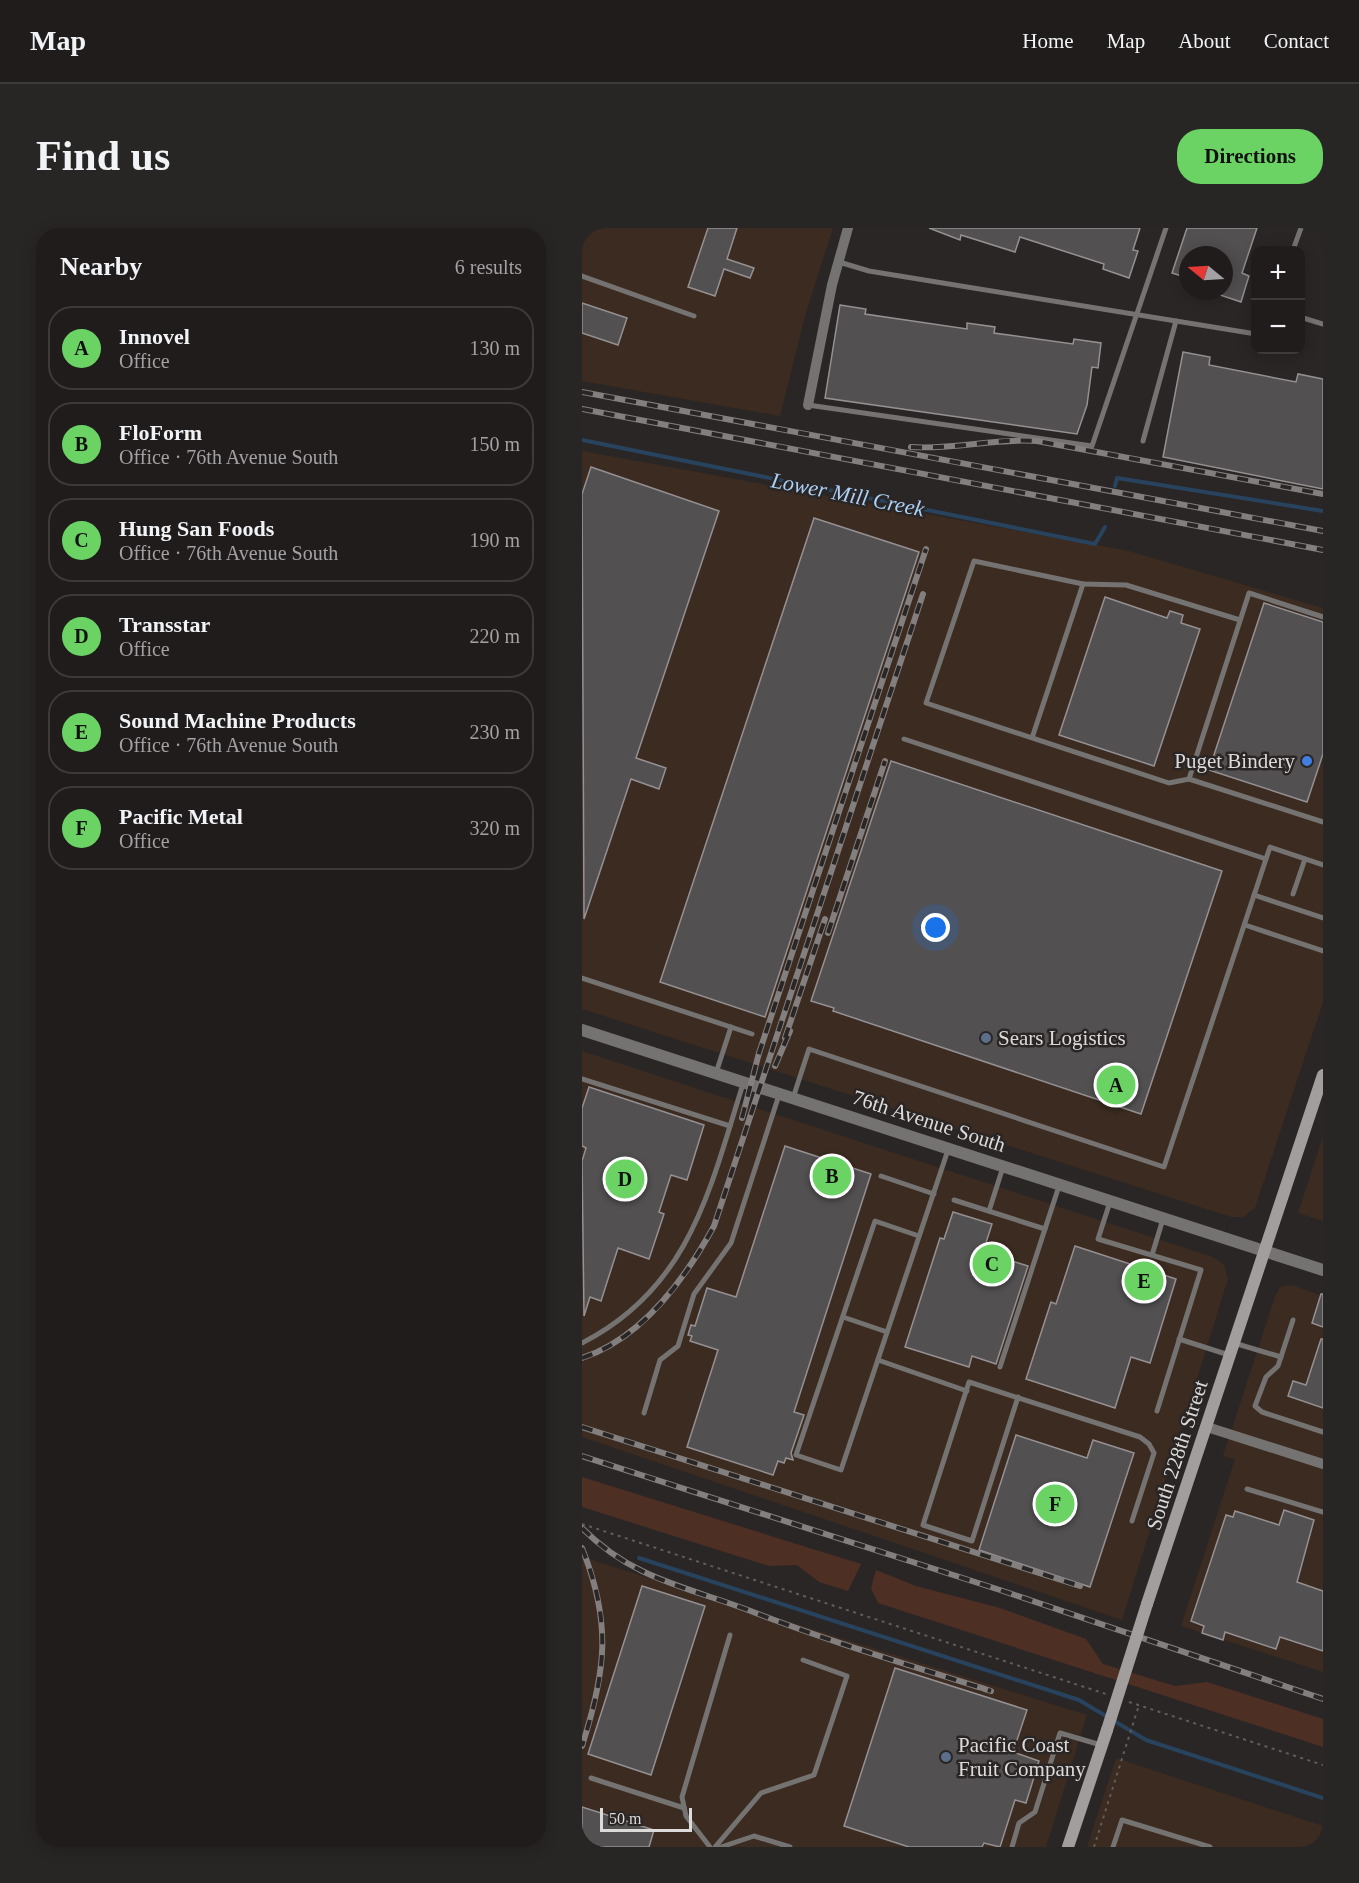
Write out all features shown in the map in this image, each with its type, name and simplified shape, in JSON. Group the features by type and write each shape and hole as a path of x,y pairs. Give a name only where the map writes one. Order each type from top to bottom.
{"main road":[{"name":"South 228th Street","path":"1068,1847 1265,1250 1318,1107 1323,1075"}],"street":[{"path":"808,405 848,228"},
{"name":"76th Avenue South","path":"582,1029 1323,1270"},
{"path":"1207,1426 1323,1464"}],"lane":[{"path":"808,405 1092,446 1166,228"},
{"path":"1294,246 1301,228"},
{"path":"839,262 869,271 1251,333"},
{"path":"582,276 694,316"},
{"path":"1305,319 1323,324"},
{"path":"1143,441 1176,321"},
{"path":"1240,620 1126,585 1083,584 974,561 927,703 1169,783 1189,779 1323,822"},
{"path":"1032,738 1083,584"},
{"path":"1189,779 1249,593 1323,617"},
{"path":"904,739 1266,859"},
{"path":"793,1098 809,1050 1164,1167 1270,847 1323,865"},
{"path":"1293,894 1305,859"},
{"path":"1254,895 1323,918"},
{"path":"1245,925 1323,951"},
{"path":"582,978 752,1034"},
{"path":"716,1073 731,1028"},
{"path":"582,1079 730,1126"},
{"path":"582,1343 623,1317 674,1265 705,1206 744,1082"},
{"path":"644,1413 660,1360 678,1346 694,1294 731,1243 779,1093"},
{"path":"919,1236 875,1221 796,1455 841,1470 949,1148"},
{"path":"989,1211 1004,1166"},
{"path":"881,1176 933,1194"},
{"path":"1000,1367 1060,1184"},
{"path":"954,1200 1045,1229"},
{"path":"1110,1200 1098,1239 1201,1270 1157,1411"},
{"path":"1152,1255 1163,1218"},
{"path":"843,1317 887,1332"},
{"path":"1293,1320 1278,1366 1266,1377 1255,1406 1262,1412 1323,1432"},
{"path":"1179,1339 1281,1358"},
{"path":"878,1360 967,1391"},
{"path":"1018,1397 972,1541 923,1525 969,1382 1018,1397 1140,1437 1149,1444 1154,1453 1132,1521"},
{"path":"1247,1489 1323,1512"},
{"path":"710,1847 686,1816 684,1785 730,1635"},
{"path":"715,1847 761,1793 814,1775 847,1676 803,1660"},
{"path":"1012,1847 1019,1823 1035,1812 1060,1732 1101,1744"},
{"path":"591,1778 684,1808"},
{"path":"1113,1847 1122,1820 1210,1847"},
{"path":"721,1847 754,1836 790,1847"}],"path":[{"path":"582,1524 1106,1694"},
{"path":"1128,1701 1323,1765"},
{"path":"1094,1847 1139,1705"}],"shaded area":[{"path":"582,228 833,228 805,316 780,416 582,381"},
{"path":"582,451 1129,551 1323,608 1323,1002 1255,1208 1243,1217 1231,1217 582,1009"},
{"path":"582,1051 1213,1257 1224,1265 1228,1279 1122,1620 582,1437"},
{"path":"1323,1136 1323,1221 1298,1213"},
{"path":"1292,1285 1323,1296 1323,1672 1181,1626 1235,1459 1223,1456 1275,1296 1280,1287"},
{"path":"582,1477 861,1564 848,1591 819,1582 797,1565 769,1566 582,1507"},
{"path":"582,1557 1087,1715 1046,1847 582,1847"},
{"path":"876,1570 916,1586 1000,1608 1086,1639 1103,1664 1175,1686 1207,1682 1323,1719 1323,1747 878,1603 871,1588"},
{"path":"1116,1758 1323,1826 1323,1847 1087,1847"}],"building":[{"path":"708,228 737,228 727,259 754,268 750,278 724,269 715,296 688,287"},
{"path":"929,228 1140,228 1133,250 1138,251 1129,278 1103,269 1104,264 1020,237 1015,252 961,235 960,240"},
{"path":"1187,228 1257,228 1242,273 1249,276 1241,302 1233,299 1233,246 1181,246"},
{"path":"1179,252 1179,275 1172,273"},
{"path":"582,303 627,318 618,345 582,333"},
{"path":"840,305 866,309 865,314 967,329 967,323 995,327 994,333 1073,344 1074,339 1101,343 1098,368 1092,367 1087,405 1077,434 825,398"},
{"path":"1183,352 1210,357 1209,365 1296,382 1298,374 1323,379 1323,489 1163,457"},
{"path":"591,467 719,511 636,758 666,768 659,789 631,779 584,919 582,494"},
{"path":"814,518 919,552 765,1017 660,982"},
{"path":"1105,597 1167,618 1170,611 1183,615 1181,623 1200,629 1154,766 1059,735"},
{"path":"1264,603 1323,622 1323,754 1307,802 1209,770"},
{"path":"891,761 1222,871 1141,1114 833,1011 834,1008 811,1001"},
{"path":"589,1087 704,1125 687,1180 671,1175 659,1212 664,1214 649,1259 618,1248 601,1301 590,1297 584,1316 582,1161 586,1148 582,1146 582,1108"},
{"path":"785,1146 871,1174 794,1412 804,1415 791,1453 793,1460 786,1458 784,1463 778,1461 773,1475 687,1447 718,1350 690,1341 692,1336 688,1335 691,1325 695,1326 707,1288 736,1297"},
{"path":"953,1212 992,1224 983,1252 1028,1266 996,1364 972,1356 969,1367 905,1347 940,1238 944,1239"},
{"path":"1075,1246 1176,1279 1150,1363 1131,1357 1115,1408 1026,1379 1051,1302 1056,1304"},
{"path":"1321,1294 1323,1294 1323,1327 1312,1323"},
{"path":"1321,1339 1323,1339 1323,1408 1288,1396 1293,1381 1306,1385"},
{"path":"1016,1435 1087,1458 1093,1440 1134,1453 1090,1587 979,1550"},
{"path":"1284,1510 1314,1520 1297,1582 1323,1591 1323,1651 1280,1637 1276,1649 1225,1632 1223,1640 1202,1633 1204,1626 1191,1621 1226,1515 1233,1517 1235,1511 1279,1525"},
{"path":"642,1586 705,1606 651,1775 588,1754"},
{"name":"Pacific Coast Fruit Company","path":"895,1668 1027,1710 1013,1752 1039,1761 1026,1803 1015,1800 1000,1847 984,1843 982,1847 909,1847 844,1826"},
{"path":"582,1807 654,1830 649,1847 582,1847"}],"waterway":[{"name":"Lower Mill Creek","path":"582,440 1095,544 1105,527"},
{"name":"Lower Mill Creek","path":"1115,486 1117,478 1323,511"},
{"path":"639,1558 1079,1700 1146,1740 1323,1798"}],"railway":[{"path":"582,392 1323,531"},
{"path":"582,409 1323,550"},
{"path":"911,447 1037,441 1323,494"},
{"path":"742,1118 759,1053 926,549"},
{"path":"582,1358 604,1349 643,1321 676,1286 714,1226 923,594"},
{"path":"828,933 885,761"},
{"path":"785,1038 825,919"},
{"path":"775,1066 790,1031"},
{"path":"582,1427 1080,1586"},
{"path":"582,1456 1000,1590 1323,1699"},
{"path":"582,1528 620,1559 660,1579 838,1642 991,1691"},
{"path":"582,1548 592,1575 602,1624 600,1670 582,1746"}],"place":[{"name":"Puget Bindery","path":"1307,761"},
{"name":"Sears Logistics","path":"986,1038"},
{"name":"Innovel","path":"1116,1085"},
{"name":"FloForm","path":"832,1176"},
{"name":"Transstar","path":"625,1179"},
{"name":"Hung San Foods","path":"992,1264"},
{"name":"Sound Machine Products","path":"1144,1281"},
{"name":"Pacific Metal","path":"1055,1504"},
{"name":"Pacific Coast Fruit Company","path":"946,1757"}]}
